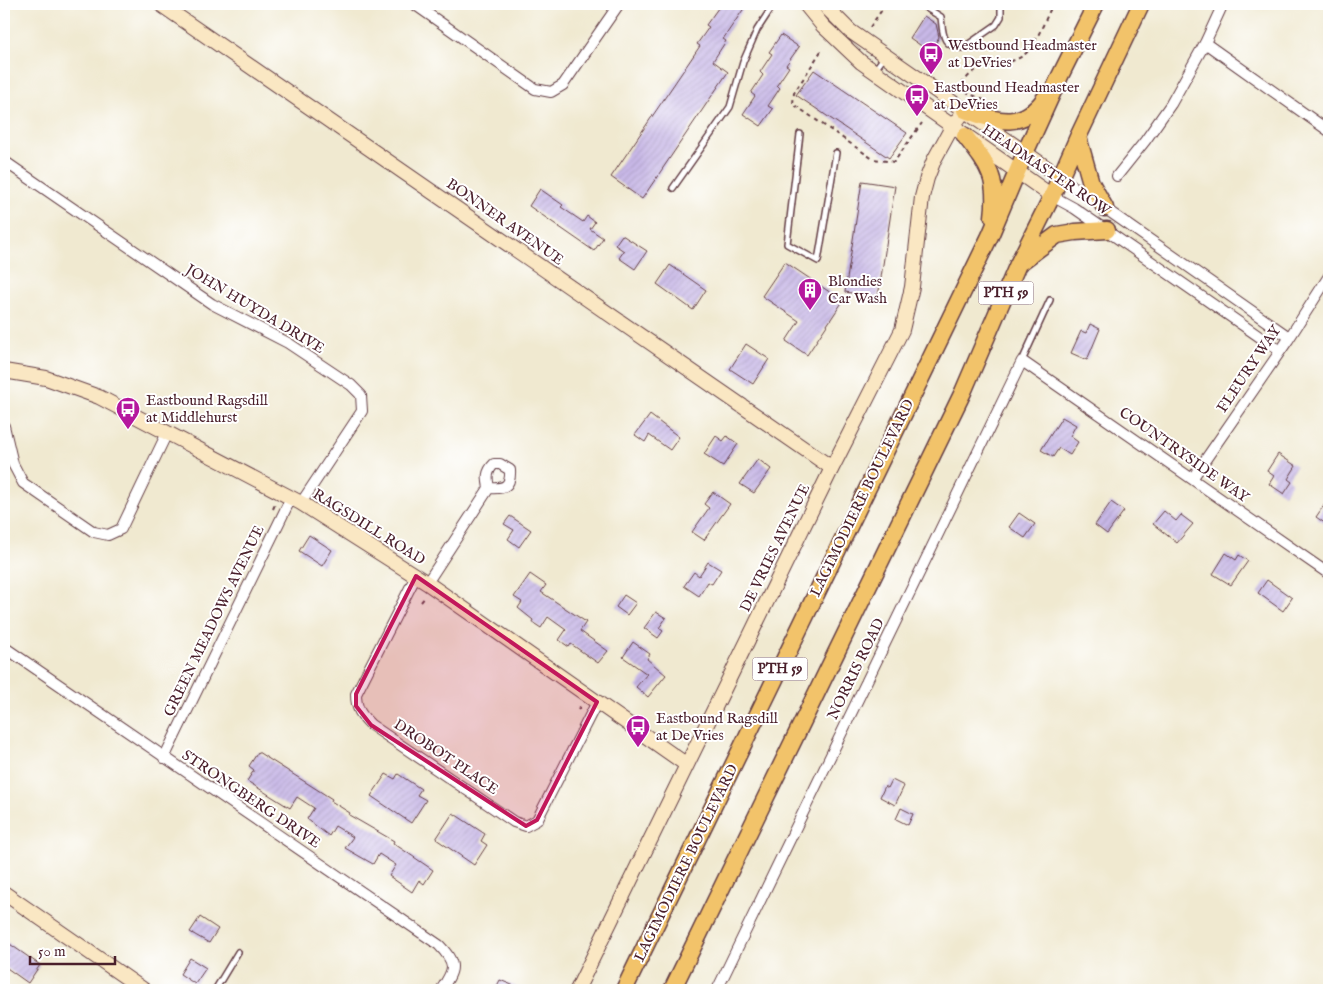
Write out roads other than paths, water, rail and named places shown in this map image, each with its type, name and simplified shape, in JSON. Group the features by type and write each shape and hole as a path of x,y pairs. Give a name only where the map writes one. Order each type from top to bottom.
{"main road":[{"name":"LAGIMODIERE BOULEVARD","path":"624,990 990,236 1025,152 1096,4"},
{"name":"PTH 59","path":"672,990 963,392 1018,264 1052,196 1141,4"},
{"path":"965,110 997,121 1018,120 1036,110 1060,76"},
{"path":"959,131 984,161 994,182 995,198 990,236"},
{"path":"1078,137 1091,183 1105,208"},
{"path":"1018,264 1057,235 1107,230"}],"street":[{"name":"BONNER AVENUE","path":"160,4 832,468"},
{"path":"414,4 535,88 552,92 563,85 619,4"},
{"name":"HEADMASTER ROW","path":"805,4 842,45 874,72 1017,173 1107,230 1280,351"},
{"name":"HEADMASTER ROW","path":"823,4 850,31 1290,337"},
{"path":"1117,176 1171,104 1223,4"},
{"path":"1204,42 1329,131"},
{"name":"DE VRIES AVENUE","path":"577,990 832,468 902,330 912,286 925,185 934,160 959,131 965,110"},
{"name":"JOHN HUYDA DRIVE","path":"4,161 212,304 288,343 352,385 361,395 362,411 296,500"},
{"name":"FLEURY WAY","path":"1192,479 1290,337 1329,276"},
{"name":"COUNTRYSIDE WAY","path":"1022,361 1329,574"},
{"name":"NORRIS ROAD","path":"717,990 1022,361"},
{"name":"RAGSDILL ROAD","path":"4,371 46,378 98,397 296,500 421,579 687,765"},
{"path":"4,426 12,464 23,483 94,532 108,535 120,529 167,433"},
{"path":"421,579 489,488"},
{"name":"GREEN MEADOWS AVENUE","path":"164,758 296,500"},
{"name":"DROBOT PLACE","path":"421,579 356,694 356,706 361,715 372,725 514,822 526,826 537,820 597,702"},
{"name":"STRONGBERG DRIVE","path":"4,647 439,945 450,956 452,964 452,972 441,990"},
{"path":"4,893 144,990"}],"lane":[{"path":"673,188 730,107 743,62 757,30 774,4"},
{"path":"920,4 941,17 945,41 950,45 963,48 996,25 1001,17 1001,4"},
{"path":"874,72 886,55"},
{"path":"800,134 787,244 818,261 836,154"},
{"path":"1022,361 1050,300"},
{"path":"215,990 238,952"}],"place":[{"name":"Westbound Headmaster at DeVries","path":"931,75"},
{"name":"Eastbound Headmaster at DeVries","path":"917,117"},
{"name":"Blondies Car Wash","path":"810,311"},
{"name":"Eastbound Ragsdill at Middlehurst","path":"128,430"},
{"name":"Eastbound Ragsdill at De Vries","path":"638,748"}]}
